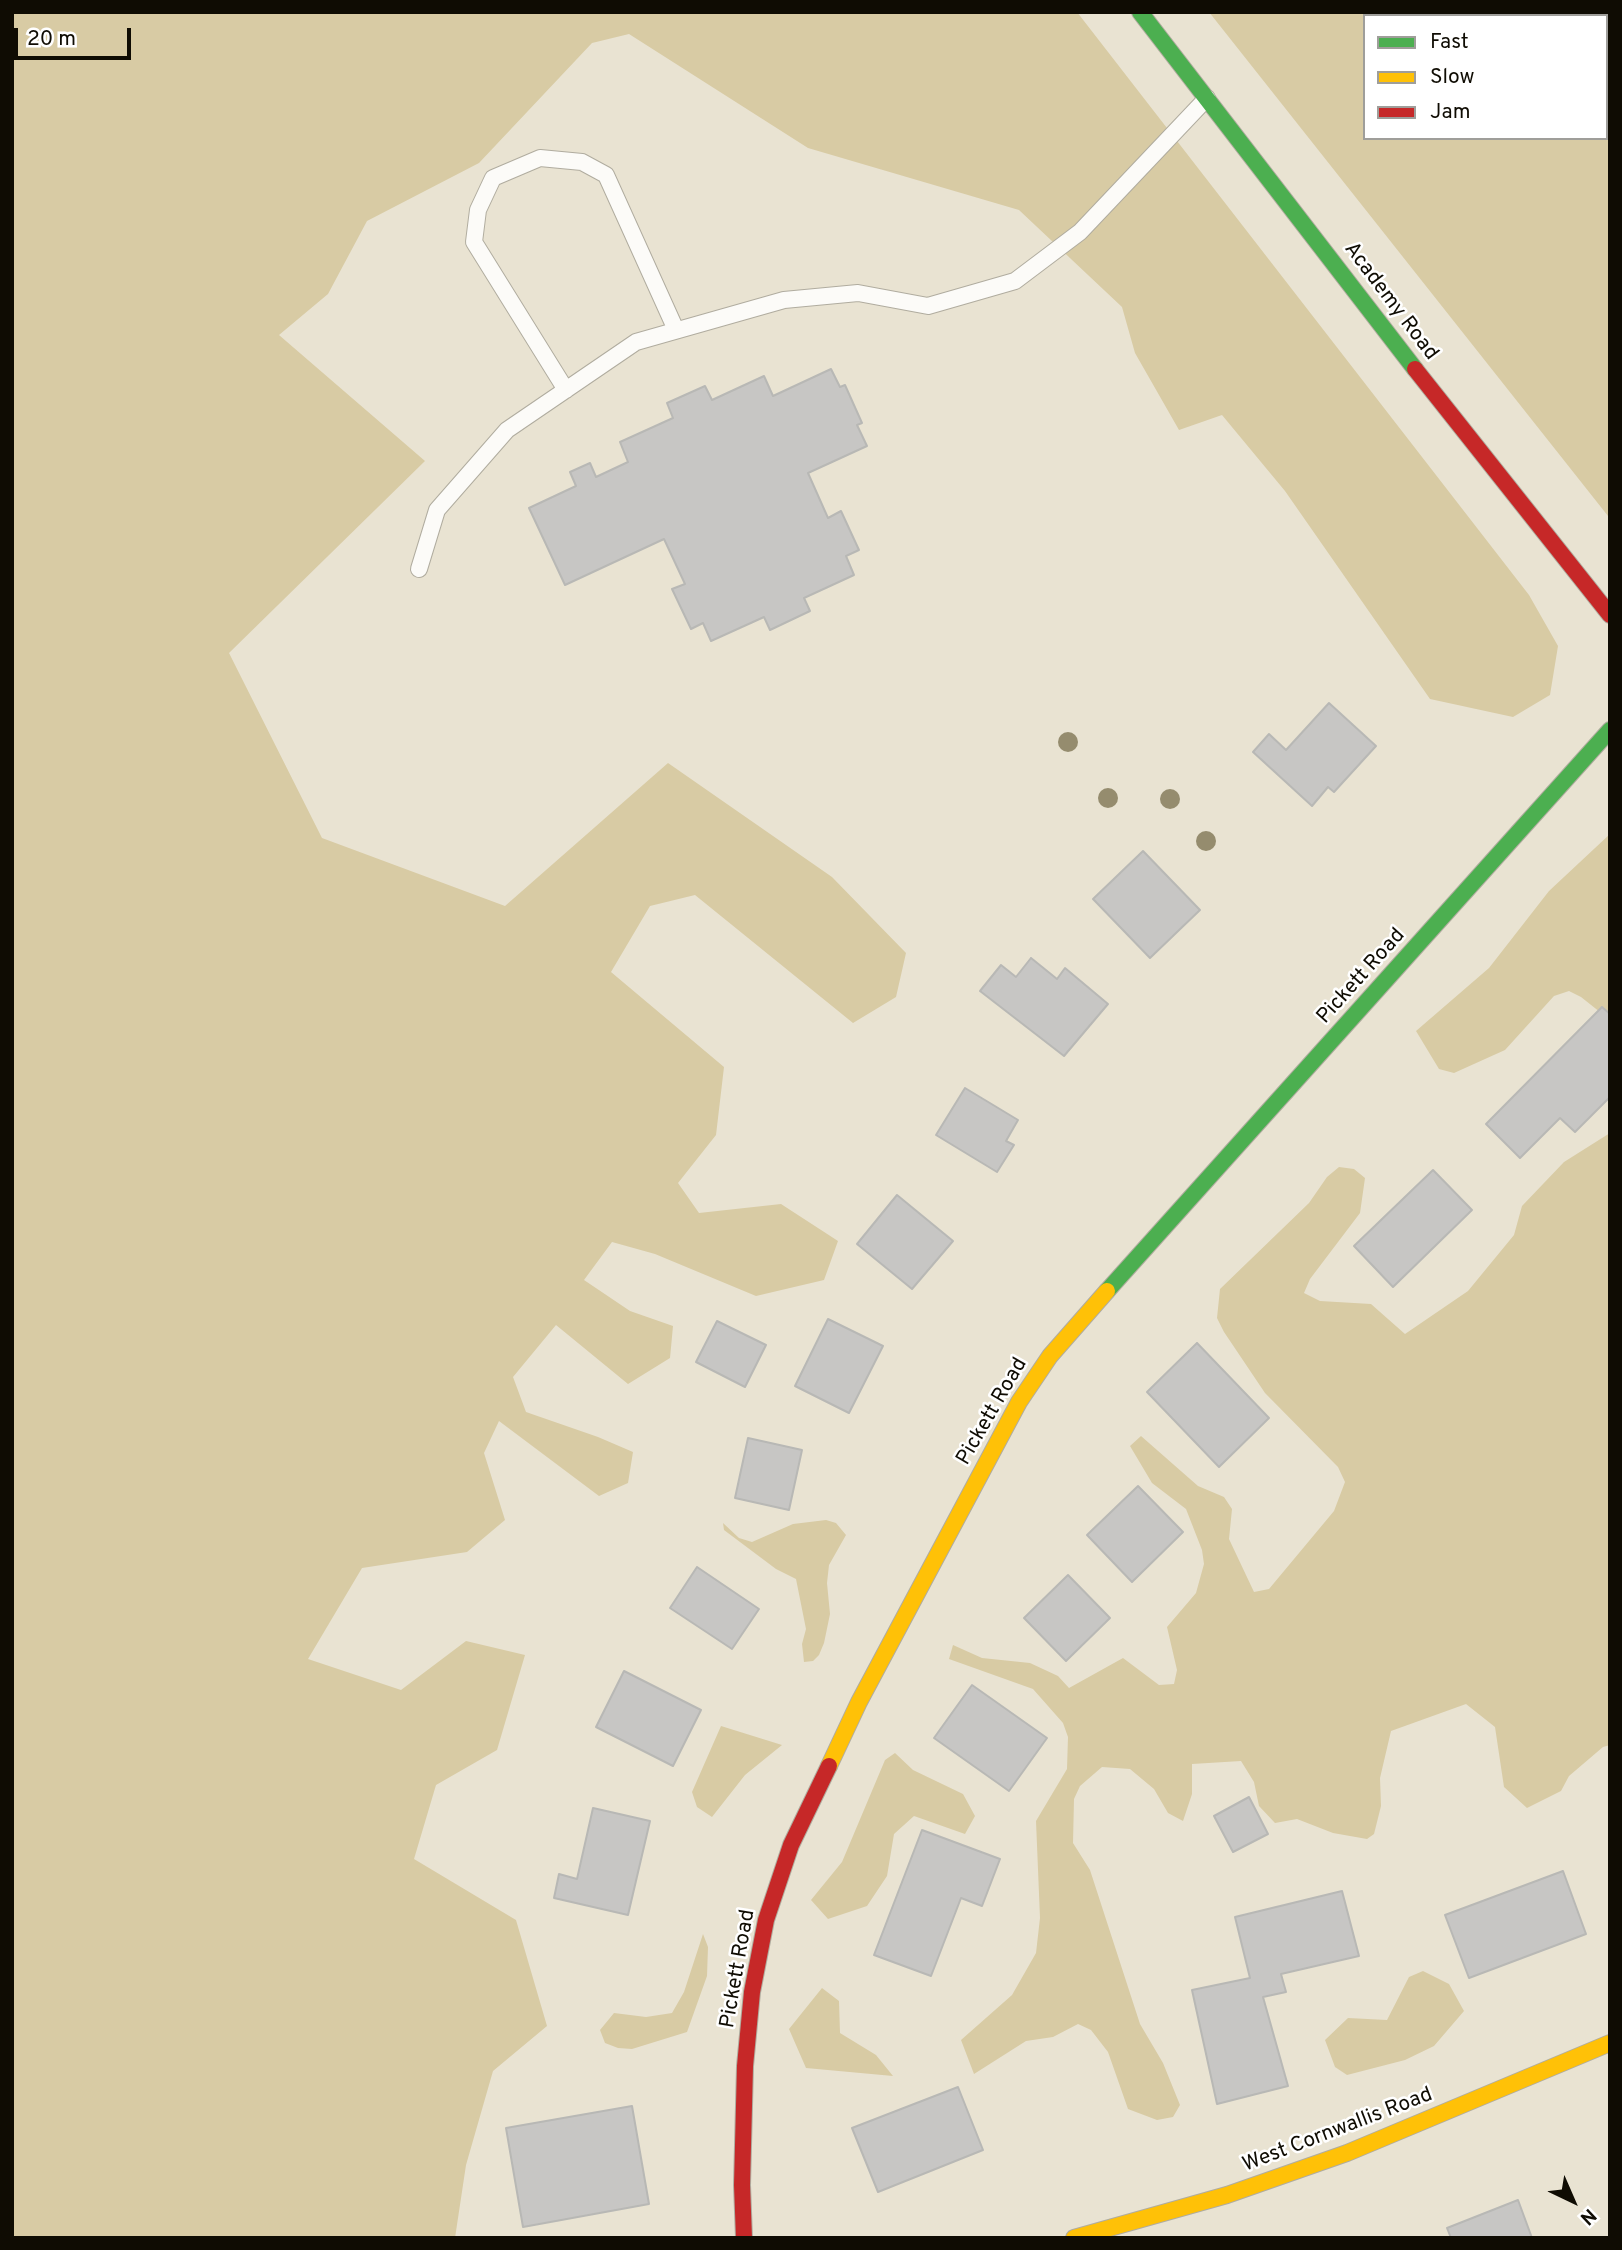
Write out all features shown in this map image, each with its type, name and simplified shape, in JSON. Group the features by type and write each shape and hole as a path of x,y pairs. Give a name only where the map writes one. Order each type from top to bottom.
{"street":[{"name":"Academy Road","path":"1140,12 1479,453 1610,615"},
{"name":"Pickett Road","path":"744,2238 742,2185 745,2066 752,1992 766,1920 791,1845 859,1702 1019,1402 1051,1356 1155,1236 1610,730"},
{"name":"West Cornwallis Road","path":"1083,2237 1227,2195 1347,2153 1610,2043"}],"lane":[{"path":"419,569 437,510 507,430 636,342 784,300 858,293 928,306 1015,281 1080,232 1207,98"},
{"path":"566,390 474,242 478,210 492,178 540,158 582,162 606,175 676,330"}],"shaded area":[{"path":"12,12 1077,12 1529,595 1558,646 1550,695 1513,717 1430,699 1285,491 1222,415 1179,430 1135,353 1122,307 1019,210 808,148 629,34 592,43 479,163 367,221 328,294 279,335 425,461 229,653 322,838 505,906 668,763 832,877 906,953 896,997 853,1023 695,895 650,906 611,972 724,1067 716,1135 678,1183 699,1213 781,1204 838,1241 824,1280 756,1296 655,1254 612,1242 584,1280 630,1311 673,1326 670,1358 628,1384 556,1325 513,1377 526,1412 633,1452 628,1483 599,1496 499,1421 484,1453 505,1520 467,1552 362,1568 308,1659 401,1690 466,1641 525,1655 497,1750 436,1785 414,1859 516,1920 547,2026 493,2071 466,2165 455,2238 12,2238"},
{"path":"1209,12 1610,12 1610,517 1608,516"},
{"path":"1610,834 1610,1020 1569,991 1554,996 1505,1050 1454,1073 1439,1069 1416,1031 1489,968 1549,891"},
{"path":"1610,1133 1610,1745 1603,1747 1569,1776 1561,1791 1527,1808 1504,1787 1495,1727 1466,1704 1391,1731 1380,1778 1381,1806 1374,1834 1367,1839 1333,1833 1297,1819 1275,1823 1259,1806 1254,1782 1241,1761 1192,1764 1192,1794 1183,1821 1168,1813 1154,1789 1130,1769 1102,1767 1080,1786 1074,1799 1073,1843 1090,1870 1140,2024 1163,2063 1180,2105 1173,2117 1157,2120 1128,2109 1108,2052 1091,2030 1078,2024 1053,2037 1026,2041 974,2074 961,2040 1012,1995 1036,1953 1040,1918 1036,1821 1067,1769 1068,1737 1063,1723 1033,1689 949,1659 953,1645 982,1658 1030,1663 1058,1676 1069,1688 1123,1658 1159,1685 1174,1684 1177,1670 1167,1627 1196,1593 1204,1564 1202,1550 1186,1509 1152,1483 1130,1446 1141,1436 1198,1486 1224,1497 1232,1509 1229,1539 1254,1592 1269,1589 1334,1511 1345,1482 1338,1467 1265,1393 1224,1332 1217,1318 1220,1289 1309,1203 1327,1177 1339,1167 1354,1169 1365,1178 1360,1213 1310,1279 1304,1293 1320,1301 1371,1304 1405,1334 1468,1291 1514,1235 1522,1206 1564,1162"},
{"path":"826,1520 836,1523 846,1535 829,1565 827,1583 830,1614 824,1643 813,1661 804,1662 802,1644 806,1629 796,1579 776,1569 724,1530 723,1523 739,1538 752,1542 793,1524"},
{"path":"721,1726 782,1745 745,1775 712,1817 697,1807 692,1792"},
{"path":"895,1753 913,1770 963,1794 975,1816 965,1834 914,1816 894,1834 887,1876 867,1906 828,1919 811,1900 842,1862 885,1760"},
{"path":"703,1934 708,1947 707,1976 687,2032 632,2049 605,2043 600,2030 614,2013 646,2017 672,2013 684,1992"},
{"path":"1423,1971 1449,1984 1464,2011 1434,2046 1405,2060 1347,2075 1335,2067 1325,2040 1348,2018 1387,2020 1409,1977"},
{"path":"822,1988 839,2001 840,2033 876,2055 893,2076 806,2068 789,2029"}],"building":[{"path":"831,369 840,387 845,385 862,423 857,425 867,446 808,473 828,518 841,511 859,550 846,556 854,575 804,598 810,611 770,630 764,617 711,641 703,623 691,629 672,589 685,584 664,539 565,585 529,508 576,486 570,472 590,463 596,477 628,462 620,442 673,418 667,403 705,386 712,400 764,376 773,396"},
{"path":"1329,703 1376,746 1334,792 1328,787 1312,806 1253,752 1269,734 1286,750"},
{"path":"1143,851 1200,910 1150,958 1093,899"},
{"path":"1031,958 1057,979 1065,968 1108,1004 1064,1056 980,991 1001,965 1016,977"},
{"path":"1602,1007 1610,1014 1610,1097 1575,1132 1560,1118 1520,1158 1486,1124"},
{"path":"965,1088 1018,1120 1006,1141 1014,1145 997,1172 936,1135"},
{"path":"1433,1170 1472,1210 1393,1287 1354,1246"},
{"path":"897,1195 953,1241 912,1289 857,1244"},
{"path":"828,1319 883,1346 849,1413 795,1386"},
{"path":"717,1321 766,1345 745,1387 696,1362"},
{"path":"1197,1343 1269,1418 1219,1467 1147,1392"},
{"path":"748,1438 802,1450 789,1510 735,1498"},
{"path":"1138,1486 1183,1532 1132,1582 1087,1535"},
{"path":"697,1567 759,1609 732,1649 670,1608"},
{"path":"1068,1575 1110,1618 1066,1661 1024,1618"},
{"path":"624,1671 701,1710 673,1766 596,1727"},
{"path":"972,1685 1047,1738 1009,1791 934,1738"},
{"path":"1249,1797 1268,1834 1233,1852 1214,1816"},
{"path":"593,1808 650,1821 628,1915 554,1898 559,1874 577,1879"},
{"path":"922,1830 1000,1859 982,1906 961,1898 931,1976 874,1955"},
{"path":"1563,1871 1586,1934 1469,1978 1445,1915"},
{"path":"1342,1891 1359,1956 1281,1974 1286,1992 1263,1997 1288,2086 1217,2104 1192,1990 1250,1978 1235,1917"},
{"path":"958,2087 983,2150 878,2192 852,2128"},
{"path":"632,2106 649,2204 523,2227 506,2128"},
{"path":"1518,2200 1532,2238 1451,2238 1447,2228"}],"traffic: fast":[{"path":"1140,12 1415,369"},
{"path":"1107,1291 1610,730"}],"traffic: slow":[{"path":"829,1766 859,1702 1019,1402 1050,1356 1107,1291"},
{"path":"1074,2238 1227,2195 1347,2153 1610,2043"}],"traffic: jam":[{"path":"1415,369 1610,615"},
{"path":"744,2238 742,2185 745,2066 752,1992 766,1920 791,1845 829,1766"}]}
